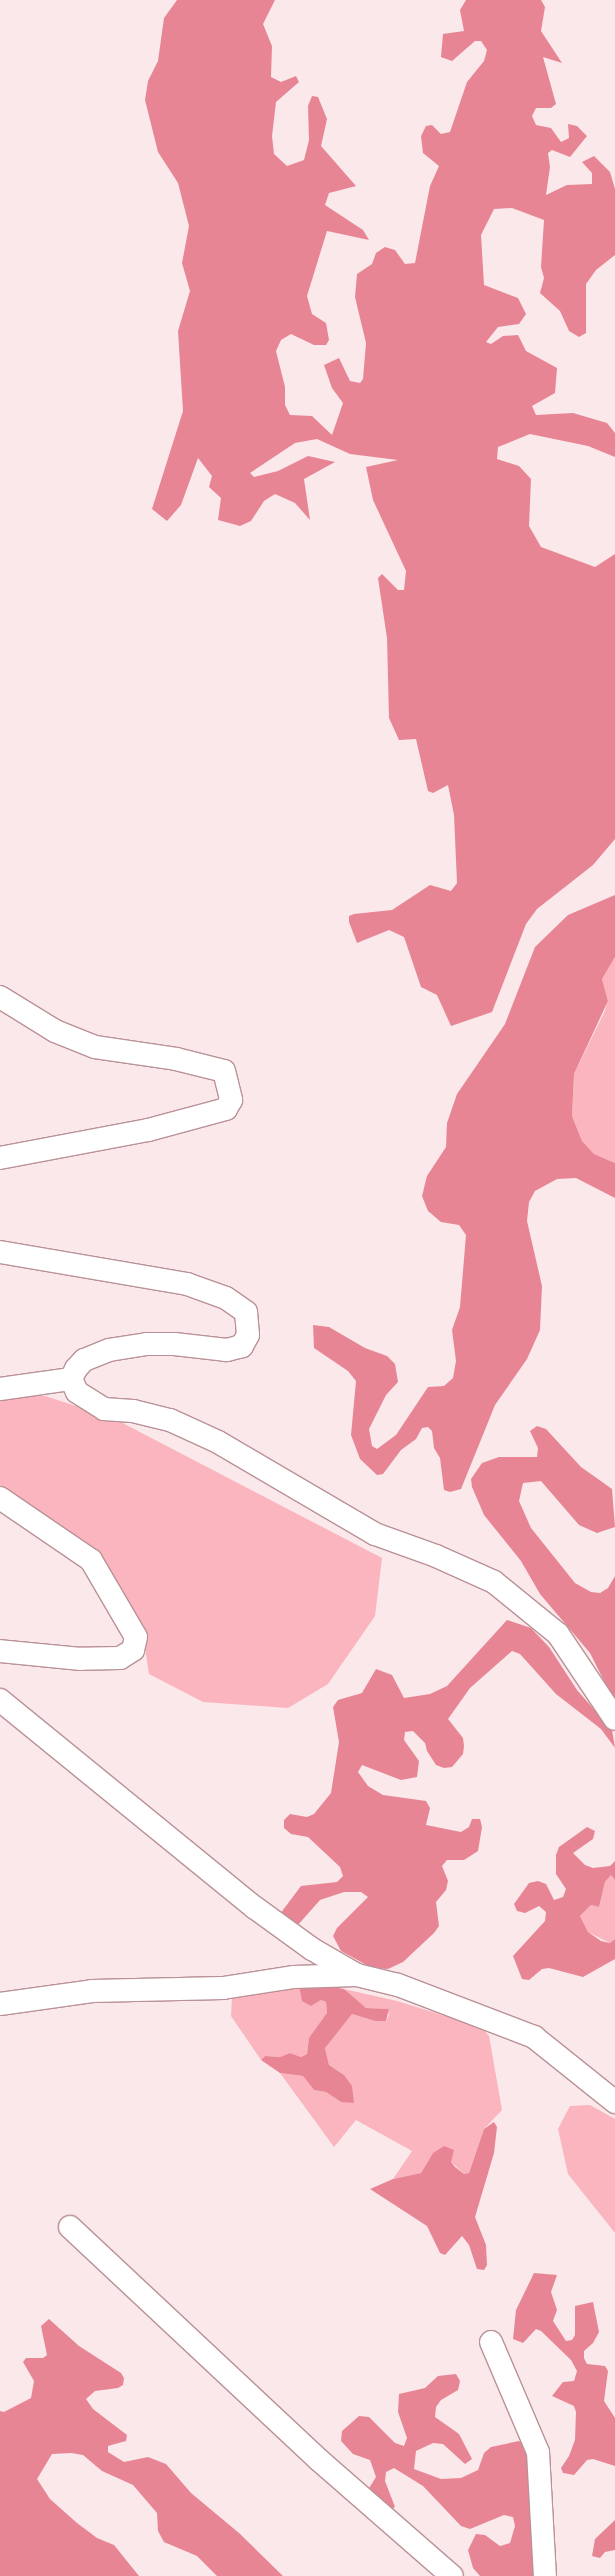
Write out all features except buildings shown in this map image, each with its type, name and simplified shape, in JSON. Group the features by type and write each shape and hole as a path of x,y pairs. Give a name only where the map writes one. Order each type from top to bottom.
{"street":[{"path":"0,997 55,1031 95,1047 176,1059 224,1071 231,1100 226,1109 148,1130 0,1158"},
{"path":"0,1252 187,1284 226,1298 246,1312 248,1335 242,1346 227,1350 174,1344 147,1344 109,1350 84,1360 71,1379 0,1390"},
{"path":"71,1379 77,1392 88,1402 104,1409 170,1420 218,1442 375,1534 436,1556 494,1582 558,1634 615,1719"},
{"path":"0,1498 91,1560 136,1637 133,1650 120,1658 81,1659 0,1651"},
{"path":"0,1700 254,1907 312,1949 357,1975 398,1986 534,2037 615,2102"},
{"path":"0,2004 92,1991 223,1988 294,1977 357,1975"},
{"path":"70,2227 319,2460 452,2576"},
{"path":"491,2342 538,2452 545,2576"}],"shaded area":[{"path":"177,0 275,0 263,24 272,46 271,77 281,82 296,76 299,82 276,102 272,136 274,154 287,166 304,160 309,140 308,106 312,96 318,97 327,119 321,146 356,186 329,193 325,205 363,230 369,240 327,231 307,296 312,314 326,323 329,340 326,345 314,345 291,334 281,340 276,351 285,387 285,405 290,415 312,416 332,435 343,403 332,388 324,365 339,358 350,381 360,383 363,379 366,343 355,297 357,274 372,264 376,253 385,247 395,250 405,264 415,263 430,186 439,166 423,153 421,136 426,126 432,125 441,134 450,132 467,82 484,61 487,50 481,41 475,41 452,61 441,57 443,34 464,31 460,10 466,0 541,0 545,7 541,31 562,63 543,57 556,104 551,108 536,108 532,116 536,125 551,128 561,142 569,138 568,124 577,126 587,136 570,157 552,150 548,153 550,167 546,195 567,185 592,184 592,173 582,162 594,156 610,172 615,189 615,255 596,270 586,284 586,333 579,337 569,331 560,311 540,293 544,278 541,267 544,220 512,208 494,209 481,235 484,285 518,298 526,314 519,324 498,327 486,342 491,344 503,336 518,335 526,351 557,368 555,393 532,406 536,415 573,413 607,423 615,433 615,457 588,446 530,434 498,447 497,459 519,466 531,479 529,526 541,547 595,567 615,554 615,839 593,865 537,909 526,924 492,1012 451,1026 437,995 421,987 404,937 389,930 357,943 349,922 349,916 354,914 392,910 430,885 451,891 457,883 454,815 448,785 433,793 428,791 416,739 399,740 389,718 387,638 378,578 382,574 398,590 404,590 406,571 373,500 366,467 398,460 350,454 317,439 295,443 250,473 254,477 278,471 308,456 335,462 304,479 310,520 295,503 275,494 264,501 251,521 240,526 218,520 221,498 209,487 212,476 198,458 181,505 167,521 152,509 183,411 178,331 190,291 182,263 189,226 178,183 158,152 145,100 148,81 158,61 164,18"},
{"path":"615,895 615,957 602,979 608,1001 574,1074 572,1116 582,1141 594,1154 615,1163 615,1198 576,1178 557,1179 535,1191 529,1202 527,1221 542,1286 540,1330 527,1359 495,1405 461,1489 450,1492 444,1490 440,1458 434,1448 432,1431 428,1427 422,1428 416,1439 401,1450 383,1474 377,1475 360,1459 351,1435 356,1381 348,1371 314,1348 313,1325 329,1327 365,1348 387,1356 395,1364 398,1382 386,1395 369,1429 372,1446 377,1449 396,1435 428,1387 444,1386 453,1378 456,1361 452,1330 460,1307 466,1235 459,1225 441,1222 428,1211 422,1196 427,1176 446,1147 447,1123 457,1094 505,1024 535,947 568,915"},
{"path":"615,957 615,1163 594,1154 582,1141 572,1116 574,1074 604,1013 608,1001 602,979"},
{"path":"0,1396 45,1396 113,1418 382,1558 375,1616 328,1684 288,1708 203,1702 149,1674 141,1622 102,1560 0,1492"},
{"path":"537,1426 546,1429 581,1467 612,1489 615,1527 597,1533 579,1525 541,1481 523,1483 519,1501 531,1528 575,1583 591,1592 600,1593 608,1588 615,1576 615,1703 590,1653 540,1594 521,1561 484,1515 472,1487 471,1479 482,1463 499,1457 537,1457 538,1448 530,1431"},
{"path":"507,1620 531,1628 549,1647 577,1690 612,1730 615,1748 601,1729 556,1694 520,1654 512,1651 470,1688 448,1719 463,1738 464,1746 463,1754 452,1767 444,1768 436,1765 427,1751 425,1743 413,1731 405,1732 404,1740 419,1761 417,1777 401,1780 362,1765 358,1772 368,1786 383,1795 426,1801 430,1808 426,1825 461,1832 469,1827 472,1819 480,1819 482,1827 478,1851 464,1860 447,1860 442,1866 448,1881 446,1890 436,1902 439,1926 434,1933 403,1962 388,1969 372,1968 341,1951 333,1936 337,1928 368,1897 361,1892 344,1892 320,1900 297,1926 280,1914 301,1886 337,1882 343,1876 340,1867 308,1837 291,1834 284,1828 284,1820 290,1814 307,1817 314,1814 331,1793 339,1742 333,1707 338,1700 362,1693 376,1669 392,1675 404,1698 430,1694 447,1686"},
{"path":"587,1827 595,1831 593,1839 573,1853 585,1865 593,1868 610,1866 615,1861 615,1880 611,1875 605,1882 599,1907 591,1905 580,1916 588,1932 601,1941 610,1943 615,1939 615,1959 583,1977 549,1968 542,1969 529,1980 522,1979 513,1956 545,1921 546,1912 539,1906 525,1913 517,1911 514,1904 529,1883 538,1881 546,1884 554,1900 563,1897 566,1889 556,1874 556,1855 559,1847"},
{"path":"611,1875 615,1880 615,1939 610,1943 588,1932 580,1916 591,1905 599,1907 605,1882"},
{"path":"308,1982 344,1989 366,2008 389,2009 386,2021 375,2021 352,2014 325,2048 329,2065 344,2075 352,2086 354,2103 341,2102 326,2092 314,2090 303,2076 280,2073 261,2060 265,2056 280,2057 290,2053 301,2057 307,2054 309,2038 327,2013 326,2002 321,2000 311,2006 302,2001 299,1985"},
{"path":"299,1985 311,2006 321,2000 326,2002 327,2013 322,2024 309,2038 307,2054 301,2057 290,2053 280,2057 265,2056 261,2060 231,2016 232,1998"},
{"path":"344,1989 397,2001 481,2027 489,2036 502,2110 484,2129 469,2173 464,2174 451,2162 433,2153 421,2173 393,2179 412,2151 356,2120 334,2147 280,2073 303,2076 314,2090 326,2092 341,2102 344,2075 329,2065 325,2048 327,2042 352,2014 375,2021 386,2021 389,2015 388,2009 366,2008 357,2002"},
{"path":"590,2105 615,2119 615,2233 568,2174 558,2129 570,2106"},
{"path":"494,2122 497,2127 494,2153 475,2217 486,2245 487,2265 484,2270 477,2269 469,2245 462,2236 445,2255 440,2253 427,2226 370,2189 393,2179 421,2173 433,2153 444,2146 454,2150 451,2162 455,2167 464,2174 469,2173 484,2129"},
{"path":"534,2273 557,2275 551,2292 557,2310 553,2321 566,2341 572,2340 575,2335 575,2306 593,2302 599,2332 593,2343 584,2351 584,2358 587,2364 605,2366 608,2371 604,2401 615,2418 615,2466 593,2459 587,2460 574,2475 563,2473 561,2468 569,2456 575,2440 576,2412 574,2406 552,2396 563,2382 574,2381 577,2371 571,2360 541,2331 536,2329 523,2343 513,2339 516,2310"},
{"path":"49,2319 79,2346 121,2373 124,2378 123,2385 118,2388 95,2391 86,2399 93,2409 127,2435 126,2441 108,2446 108,2452 124,2462 148,2457 166,2464 191,2493 239,2533 283,2576 217,2576 197,2556 164,2542 158,2531 157,2513 133,2485 102,2471 83,2455 71,2453 52,2454 37,2479 50,2499 77,2523 97,2538 114,2545 139,2576 0,2576 0,2411 4,2412 31,2398 34,2381 23,2362 26,2358 43,2358 47,2355 41,2326"},
{"path":"456,2374 460,2381 458,2390 441,2400 436,2407 435,2417 459,2434 472,2459 465,2464 443,2444 433,2443 416,2451 414,2469 441,2479 461,2478 478,2470 484,2453 491,2447 519,2441 526,2447 533,2466 541,2576 480,2576 473,2568 468,2550 476,2534 485,2535 500,2546 510,2543 515,2526 513,2517 504,2515 470,2529 461,2526 423,2486 394,2468 386,2472 385,2481 395,2507 387,2512 366,2493 376,2477 370,2460 353,2454 341,2441 342,2431 359,2416 369,2417 395,2443 404,2446 407,2438 398,2412 399,2394 425,2388 438,2376"},
{"path":"615,2520 615,2550 605,2552 600,2558 592,2556 595,2539"}]}
